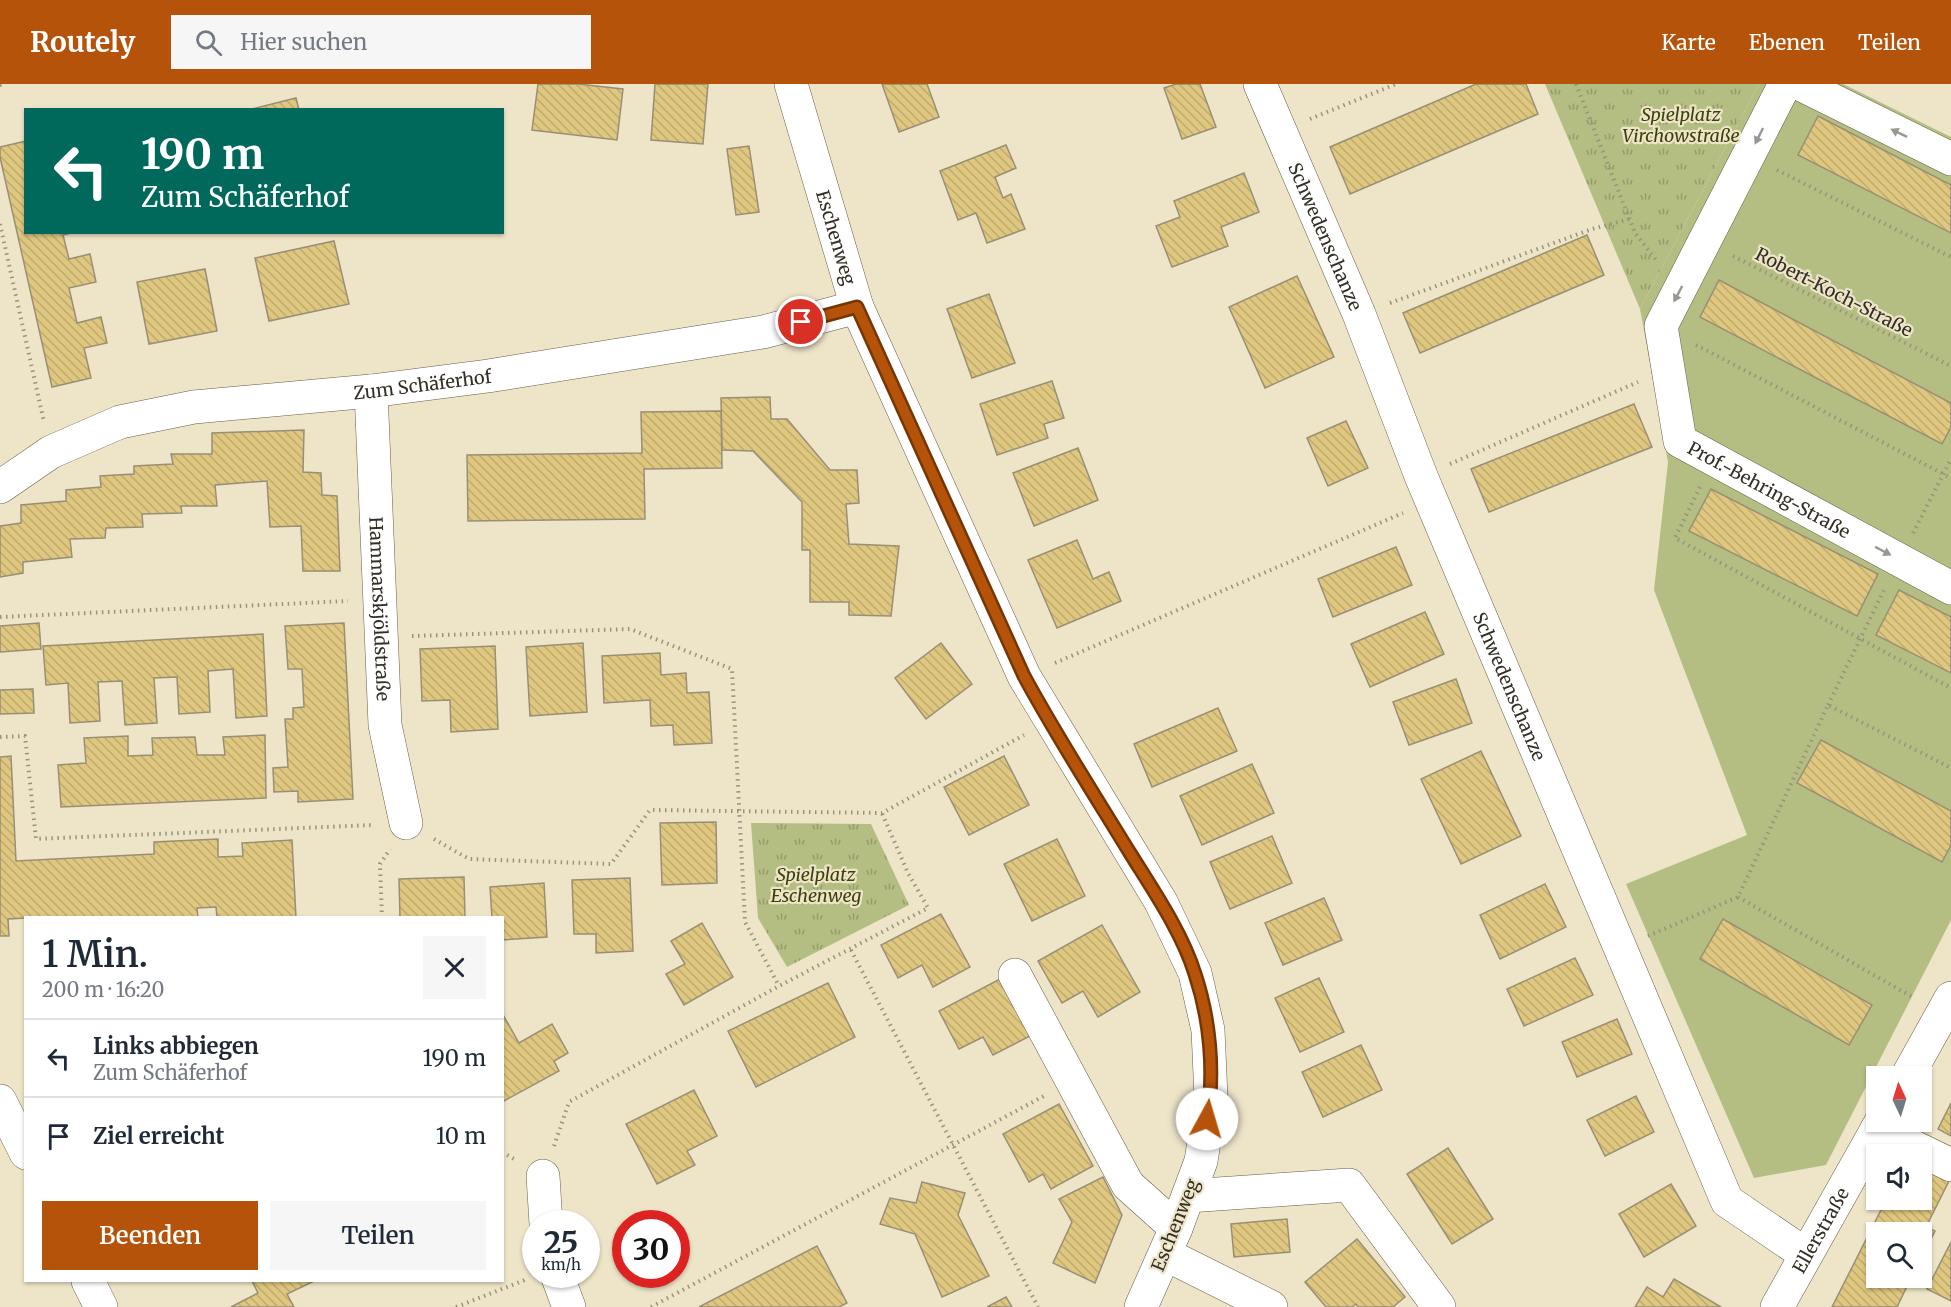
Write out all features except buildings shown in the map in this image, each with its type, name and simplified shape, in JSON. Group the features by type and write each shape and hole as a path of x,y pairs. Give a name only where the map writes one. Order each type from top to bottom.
{"street":[{"name":"Eschenweg","path":"791,84 857,307 1024,676 1049,721 1161,902 1195,973 1208,1030 1211,1097 1201,1161 1171,1241 1142,1307"},
{"name":"Schwedenschanze","path":"1260,84 1359,314 1427,489 1727,1201 1805,1254"},
{"path":"1661,326 1785,84"},
{"path":"1800,84 1951,159"},
{"name":"Zum Schäferhof","path":"1,484 51,452 120,422 194,407 371,391 488,376 763,332 857,307"},
{"name":"Prof.-Behring-Straße","path":"1661,326 1680,441 1951,588"},
{"name":"Hammarskjöldstraße","path":"371,391 386,725 406,823"},
{"path":"1015,975 1128,1185 1171,1241 1271,1307"},
{"path":"1913,1066 1947,1006"},
{"path":"0,1101 24,1149"},
{"name":"Ellerstraße","path":"1777,1307 1876,1132"},
{"path":"1890,1132 1951,1165"},
{"path":"543,1176 545,1210"},
{"path":"1188,1196 1349,1185 1439,1307"},
{"path":"88,1282 101,1307"},
{"path":"552,1288 569,1307"}],"path":[{"path":"0,85 6,84"},
{"path":"1281,131 1396,84"},
{"path":"1576,84 1635,233 1679,290"},
{"path":"1749,156 1951,257"},
{"path":"1359,314 1592,229 1630,219"},
{"path":"0,224 51,452"},
{"name":"Robert-Koch-Straße","path":"1705,242 1951,366"},
{"path":"1661,326 1951,478"},
{"path":"1024,676 1427,489 1668,369"},
{"path":"1714,460 1675,538 1951,688"},
{"path":"0,617 379,599"},
{"path":"381,637 630,630 732,669 745,922 779,986"},
{"path":"1619,948 1738,897 1828,705 1951,768"},
{"path":"0,737 25,736 36,839 406,823 469,859 611,864 650,810 882,813 1049,721"},
{"path":"543,1176 569,1102 779,986 927,909 908,873 882,813"},
{"path":"382,916 380,864 406,823"},
{"path":"1738,897 1947,1006"},
{"path":"851,950 1038,1307"},
{"path":"651,1307 952,1143 1071,1082"},
{"path":"456,1307 522,1284"}],"green space":[{"name":"Spielplatz Virchowstraße","path":"1545,84 1759,84 1640,309"},
{"path":"1759,84 1843,84 1951,137 1951,920 1877,1066 1866,1066 1866,1087 1826,1165 1754,1178 1626,884 1747,835 1654,590 1668,462 1640,309"},
{"name":"Spielplatz Eschenweg","path":"751,823 871,824 909,905 787,967 758,918"}],"route":[{"path":"801,322 857,307 1024,676 1049,721 1161,902 1195,973 1208,1030 1211,1097 1207,1119"}]}
